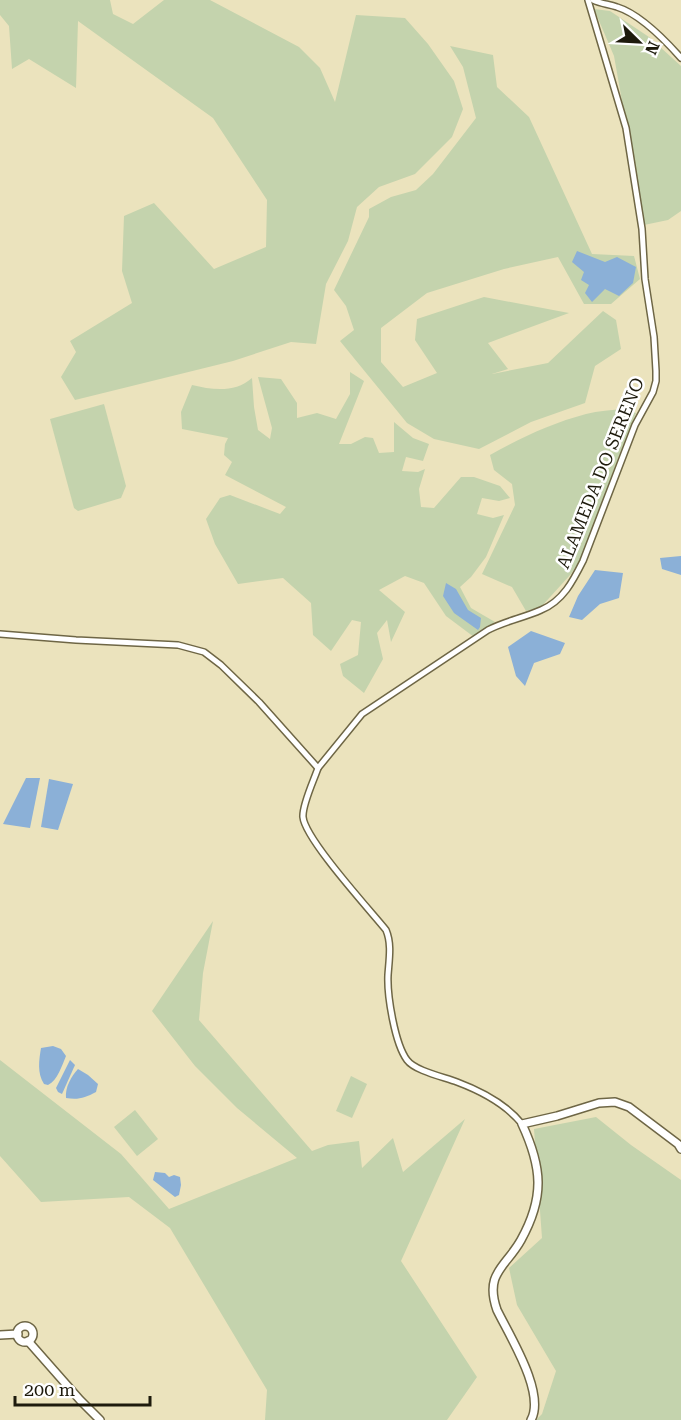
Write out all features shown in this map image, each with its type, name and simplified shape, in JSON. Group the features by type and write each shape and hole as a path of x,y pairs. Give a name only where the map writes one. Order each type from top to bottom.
{"main road":[{"path":"531,1420 535,1410 526,1368 496,1310 493,1292 497,1271 518,1245 528,1226 538,1191 537,1163 522,1124 599,1103 615,1102 623,1104 661,1131 681,1149"},
{"path":"21,1327 29,1327 33,1331 28,1341 22,1341 18,1337 21,1327"},
{"path":"0,1335 18,1334"},
{"path":"28,1341 100,1420"}],"street":[{"name":"ALAMEDA DO SERENO","path":"318,768 362,714 488,630 499,624 540,611 558,600 568,588 583,561 635,425 649,400 656,381 654,337 645,279 642,229 626,128 588,0"},
{"path":"593,0 617,7 634,16 666,41 681,58"},
{"path":"0,634 178,645 204,652 221,665 259,702 318,768 303,818 311,836 386,930 390,954 388,985 391,1010 399,1044 407,1061 418,1068 475,1090 504,1107 522,1124"}],"green space":[{"path":"0,0 110,0 113,14 133,24 164,0 210,0 299,47 320,68 335,102 356,15 405,18 428,44 454,81 463,109 452,137 415,174 379,187 357,207 348,241 326,284 316,344 291,342 233,361 75,400 61,377 76,352 70,341 132,303 122,271 124,216 154,203 214,269 266,247 267,200 213,118 78,21 76,88 29,59 12,69 9,26 0,15"},
{"path":"594,9 610,11 649,37 681,66 681,211 668,220 644,225 614,56"},
{"path":"450,46 493,55 497,87 529,117 592,254 634,256 640,279 611,304 584,304 558,257 504,269 427,293 381,328 381,362 403,387 437,373 415,340 417,319 484,297 569,313 488,343 508,369 492,374 548,363 603,311 616,320 621,349 595,366 585,403 531,422 479,449 434,439 407,423 340,341 354,330 346,306 334,290 369,217 369,209 391,197 416,190 433,174 476,118 463,67"},
{"path":"350,372 364,381 339,444 351,444 365,437 373,438 379,453 394,452 394,422 413,438 429,444 423,461 406,457 402,471 418,472 425,469 419,489 421,507 434,508 461,477 474,477 500,486 510,498 499,501 482,498 477,514 493,518 504,515 486,557 460,587 471,608 495,622 474,637 446,616 424,583 405,576 379,590 405,612 391,642 387,620 377,633 383,659 364,693 343,676 340,664 358,655 361,622 352,620 331,651 313,635 311,603 283,578 238,584 215,544 206,519 220,498 230,495 280,514 286,507 225,475 232,462 224,455 228,438 182,429 181,412 192,385 224,389 238,386 252,378 258,430 270,439 272,428 258,377 281,379 297,403 297,418 317,413 336,419 350,394"},
{"path":"104,404 126,486 121,498 78,511 74,508 50,419"},
{"path":"624,409 636,413 584,554 571,574 541,607 526,611 512,587 482,574 515,505 512,484 494,470 490,455 561,422 591,413"},
{"path":"213,921 203,973 199,1020 312,1151 328,1145 359,1141 362,1168 393,1138 403,1172 465,1119 401,1261 477,1377 447,1420 265,1420 267,1390 170,1228 129,1197 41,1202 0,1156 0,1060 121,1154 169,1209 297,1158 237,1108 195,1066 152,1011"},
{"path":"351,1076 367,1084 352,1118 336,1111"},
{"path":"135,1110 158,1139 137,1156 114,1127"},
{"path":"596,1117 681,1180 681,1420 536,1420 542,1414 556,1371 517,1305 509,1268 542,1238 534,1129"}],"water":[{"path":"577,251 605,262 617,257 636,267 633,283 619,296 605,289 592,302 585,293 589,285 581,280 584,272 572,262"},
{"path":"681,556 681,575 662,569 660,558"},
{"path":"595,570 623,573 619,598 600,604 582,620 569,617 578,596"},
{"path":"446,583 456,589 468,610 481,618 478,630 454,613 443,596"},
{"path":"531,631 565,643 560,654 534,663 525,686 516,676 508,647"},
{"path":"26,778 40,778 30,828 3,824"},
{"path":"49,779 73,784 58,830 41,827"},
{"path":"53,1046 61,1049 66,1056 57,1076 48,1085 44,1084 40,1075 41,1048"},
{"path":"70,1060 75,1065 62,1094 56,1088"},
{"path":"78,1069 98,1084 96,1092 81,1098 66,1098 69,1082"},
{"path":"155,1172 165,1173 169,1177 174,1175 180,1177 179,1195 175,1197 153,1180"}]}
